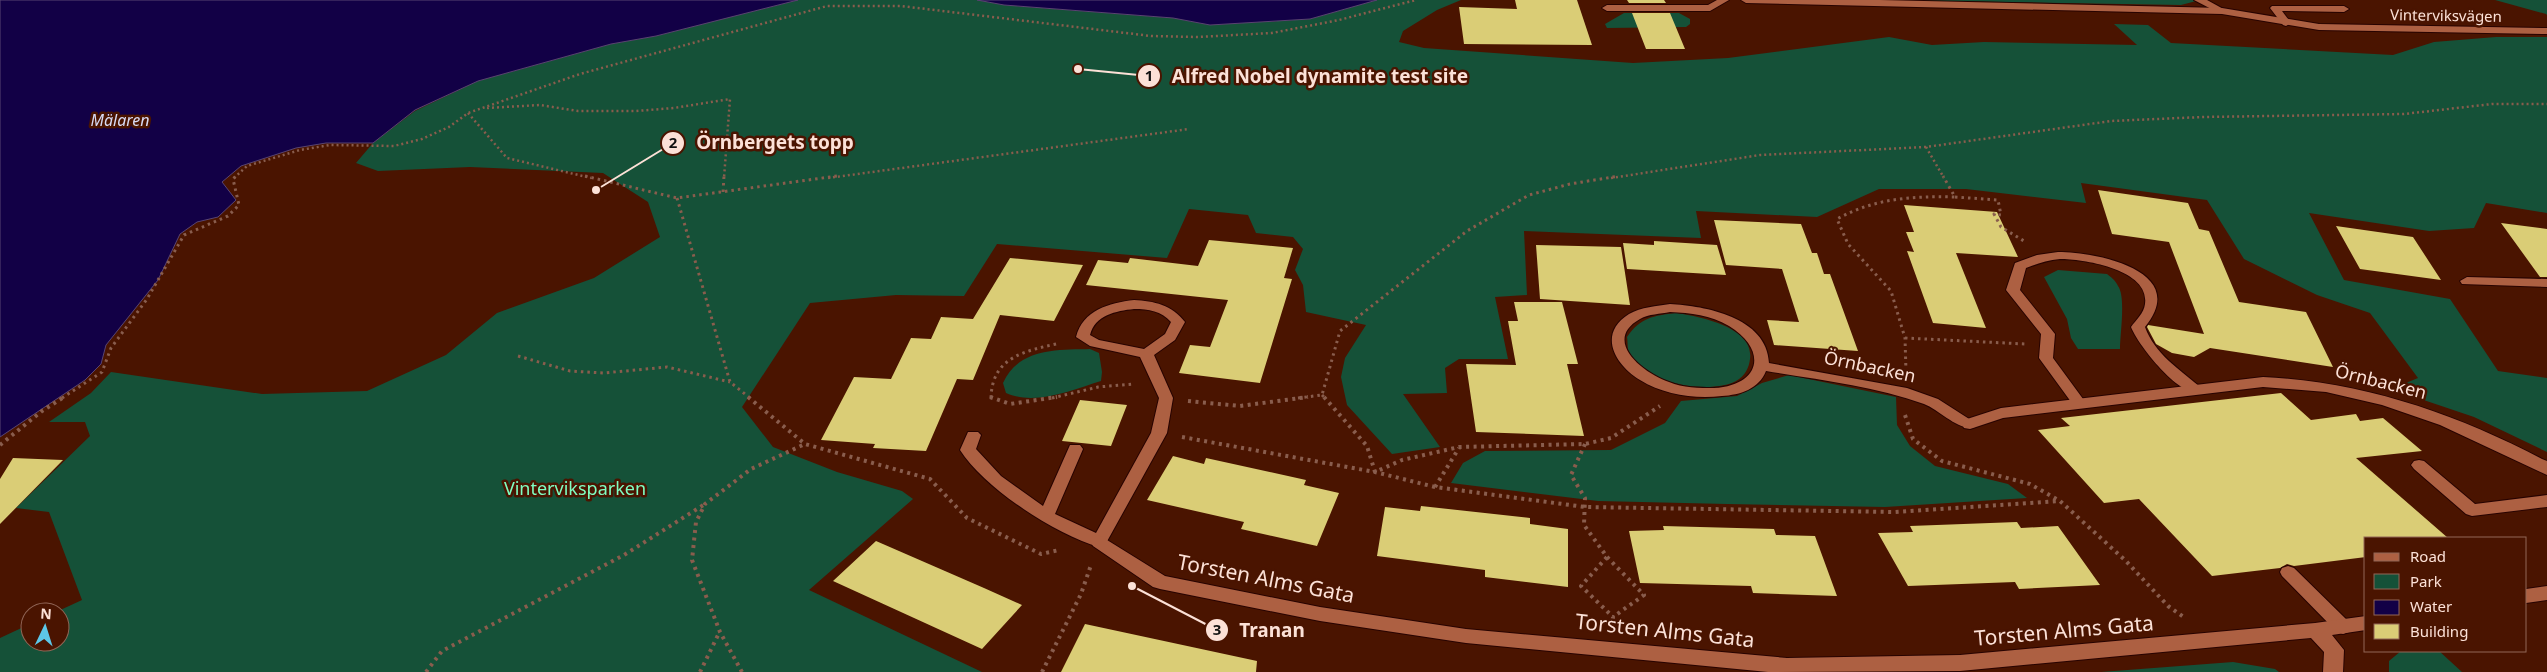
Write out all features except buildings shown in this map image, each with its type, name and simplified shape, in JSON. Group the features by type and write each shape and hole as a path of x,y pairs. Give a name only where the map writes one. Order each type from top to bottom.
{"street":[{"name":"Vinterviksvägen","path":"1746,0 2222,11 2286,24 2319,27 2547,31"},
{"name":"Örnbacken","path":"1970,424 2001,412 2194,389 2263,382 2294,382 2378,398 2423,411 2466,428 2547,469"},
{"name":"Torsten Alms Gata","path":"1099,541 1160,582 1339,617 1466,636 1787,666 1960,663 2315,630 2364,623"},
{"path":"2527,596 2547,593"},
{"path":"2315,630 2334,650 2333,672"}],"lane":[{"path":"1607,8 1710,8 1724,0"},
{"path":"2199,0 2222,11"},
{"path":"2286,24 2275,8 2344,9"},
{"path":"2079,404 2046,358 2048,334 2013,290 2020,266 2045,257 2076,256 2118,264 2146,284 2152,301 2148,314 2138,327 2140,338 2149,349 2194,389"},
{"path":"2467,281 2547,283"},
{"path":"1124,304 1142,305 1174,315 1178,322 1176,329 1162,344 1146,354 1095,343 1083,337 1087,323 1101,312 1124,304"},
{"path":"1670,308 1694,310 1717,315 1737,325 1753,338 1762,352 1763,366 1753,381 1734,391 1707,394 1677,390 1653,382 1641,374 1622,356 1618,342 1621,328 1632,318 1649,311 1670,308"},
{"path":"973,434 968,450 995,480 1046,516 1099,541 1160,433 1166,398 1146,354"},
{"name":"Örnbacken","path":"1763,366 1902,391 1932,402 1970,424"},
{"path":"1046,516 1075,449"},
{"path":"2419,465 2472,510 2547,500"},
{"path":"2288,572 2343,627"}],"path":[{"path":"0,446 42,411 102,372 111,348 148,299 184,235 193,227 228,216 236,210 239,205 232,178 247,166 300,150 330,145 379,147 408,143 433,135 449,127 468,113 580,74 827,6 901,6 1151,36 1198,37 1272,33 1339,20 1416,0"},
{"path":"484,108 504,109 538,105 578,111 657,112 690,108 730,99 722,192"},
{"path":"1322,395 1340,331 1467,231 1529,195 1570,184 1760,155 1926,147 2111,121 2203,117 2404,114 2492,104 2547,104"},
{"path":"468,113 507,158 677,198 1189,129"},
{"path":"1926,147 1955,196"},
{"path":"2000,227 1994,214 2001,215 1998,200 1955,196 1913,196 1885,200 1856,207 1837,219 1848,244 1891,291 1905,338 1906,378 1902,391 1905,417 1913,439 1942,461 2030,484 2060,501 2126,561 2168,606"},
{"path":"677,198 730,382"},
{"path":"1083,337 1022,350 1002,364 992,384 990,398 1010,404 1044,400 1098,387 1159,382"},
{"path":"1905,338 2047,346"},
{"path":"518,356 570,371 604,373 667,367 730,382 805,444 930,479 967,518 1041,554 1099,541"},
{"path":"1375,472 1402,460 1459,447 1586,444 1611,438 1650,414 1677,390"},
{"path":"1166,398 1240,406 1322,395"},
{"path":"1322,395 1367,446 1375,472"},
{"path":"1160,433 1375,472 1435,487 1585,507 1894,512 2060,501"},
{"path":"426,672 442,651 624,555 705,504 751,469 805,444"},
{"path":"1586,444 1571,475 1585,498 1584,525 1607,557 1644,595 1613,618 1609,648"},
{"path":"1435,487 1459,447"},
{"path":"705,504 696,522 692,560 720,632 742,672"},
{"path":"1607,557 1581,586 1613,618"},
{"path":"1042,672 1081,594"},
{"path":"700,672 720,632"}],"green space":[{"name":"Vinterviksparken","path":"798,0 977,0 1004,5 1173,18 1210,25 1310,19 1377,0 1461,0 1437,10 1403,31 1399,42 1424,48 1633,63 1728,58 1889,37 1932,45 1984,42 2137,45 2114,24 2148,25 2171,43 2393,55 2434,42 2496,37 2547,37 2547,213 2486,203 2474,228 2429,231 2309,213 2344,280 2450,299 2498,371 2547,378 2547,452 2474,417 2391,389 2418,378 2370,313 2317,295 2244,259 2207,200 2081,183 2086,203 1966,189 1879,189 1817,217 1696,211 1701,238 1524,231 1527,295 1495,297 1508,359 1459,359 1445,368 1447,393 1403,394 1440,447 1392,454 1347,405 1341,377 1345,358 1366,325 1306,312 1303,285 1295,270 1303,249 1293,237 1256,233 1248,215 1189,209 1167,258 997,244 964,296 896,295 810,303 742,407 773,447 837,472 902,491 913,499 809,590 982,672 0,672 0,638 20,629 20,652 70,652 70,606 82,600 49,512 16,508 90,436 85,422 49,422 91,393 111,372 262,394 367,391 446,355 497,313 594,278 660,237 648,202 603,173 470,167 378,171 356,163 373,143 415,111 478,81 611,44 656,36"},
{"path":"1888,0 2200,0 2181,5"},
{"path":"2495,0 2547,0 2547,15 2546,14"},
{"path":"1624,13 1679,13 1690,19 1690,24 1686,27 1607,28 1605,24"},
{"path":"2058,270 2107,274 2116,282 2122,298 2120,349 2078,349 2071,338 2067,319 2044,277"},
{"path":"1676,313 1710,320 1735,331 1744,339 1749,348 1750,359 1748,369 1742,377 1724,385 1710,387 1678,384 1648,372 1637,363 1628,349 1627,337 1632,330 1648,319"},
{"path":"1090,349 1099,353 1102,372 1101,381 1066,392 1041,397 1017,397 1006,393 1003,383 1010,372 1029,357 1052,351"},
{"path":"1789,375 1896,397 1897,425 1910,446 1935,466 2008,484 2027,498 1885,507 1598,501 1451,483 1463,463 1485,451 1611,450 1665,423 1681,401 1737,396 1762,383"},
{"path":"2400,652 2440,652 2462,672 2389,672 2389,661"},
{"path":"2233,662 2275,669 2279,672 2101,672"}],"water":[{"name":"Mälaren","path":"0,0 798,0 656,36 611,44 478,81 415,110 373,143 326,143 296,148 241,166 222,182 236,200 218,217 197,222 180,234 158,280 106,345 101,364 85,380 0,437"},
{"path":"977,0 1377,0 1310,19 1210,25 1173,18 1004,5"}],"place":[{"name":"Alfred Nobel dynamite test site","path":"1078,69"},
{"name":"Örnbergets topp","path":"596,190"},
{"name":"Tranan","path":"1132,586"}]}
